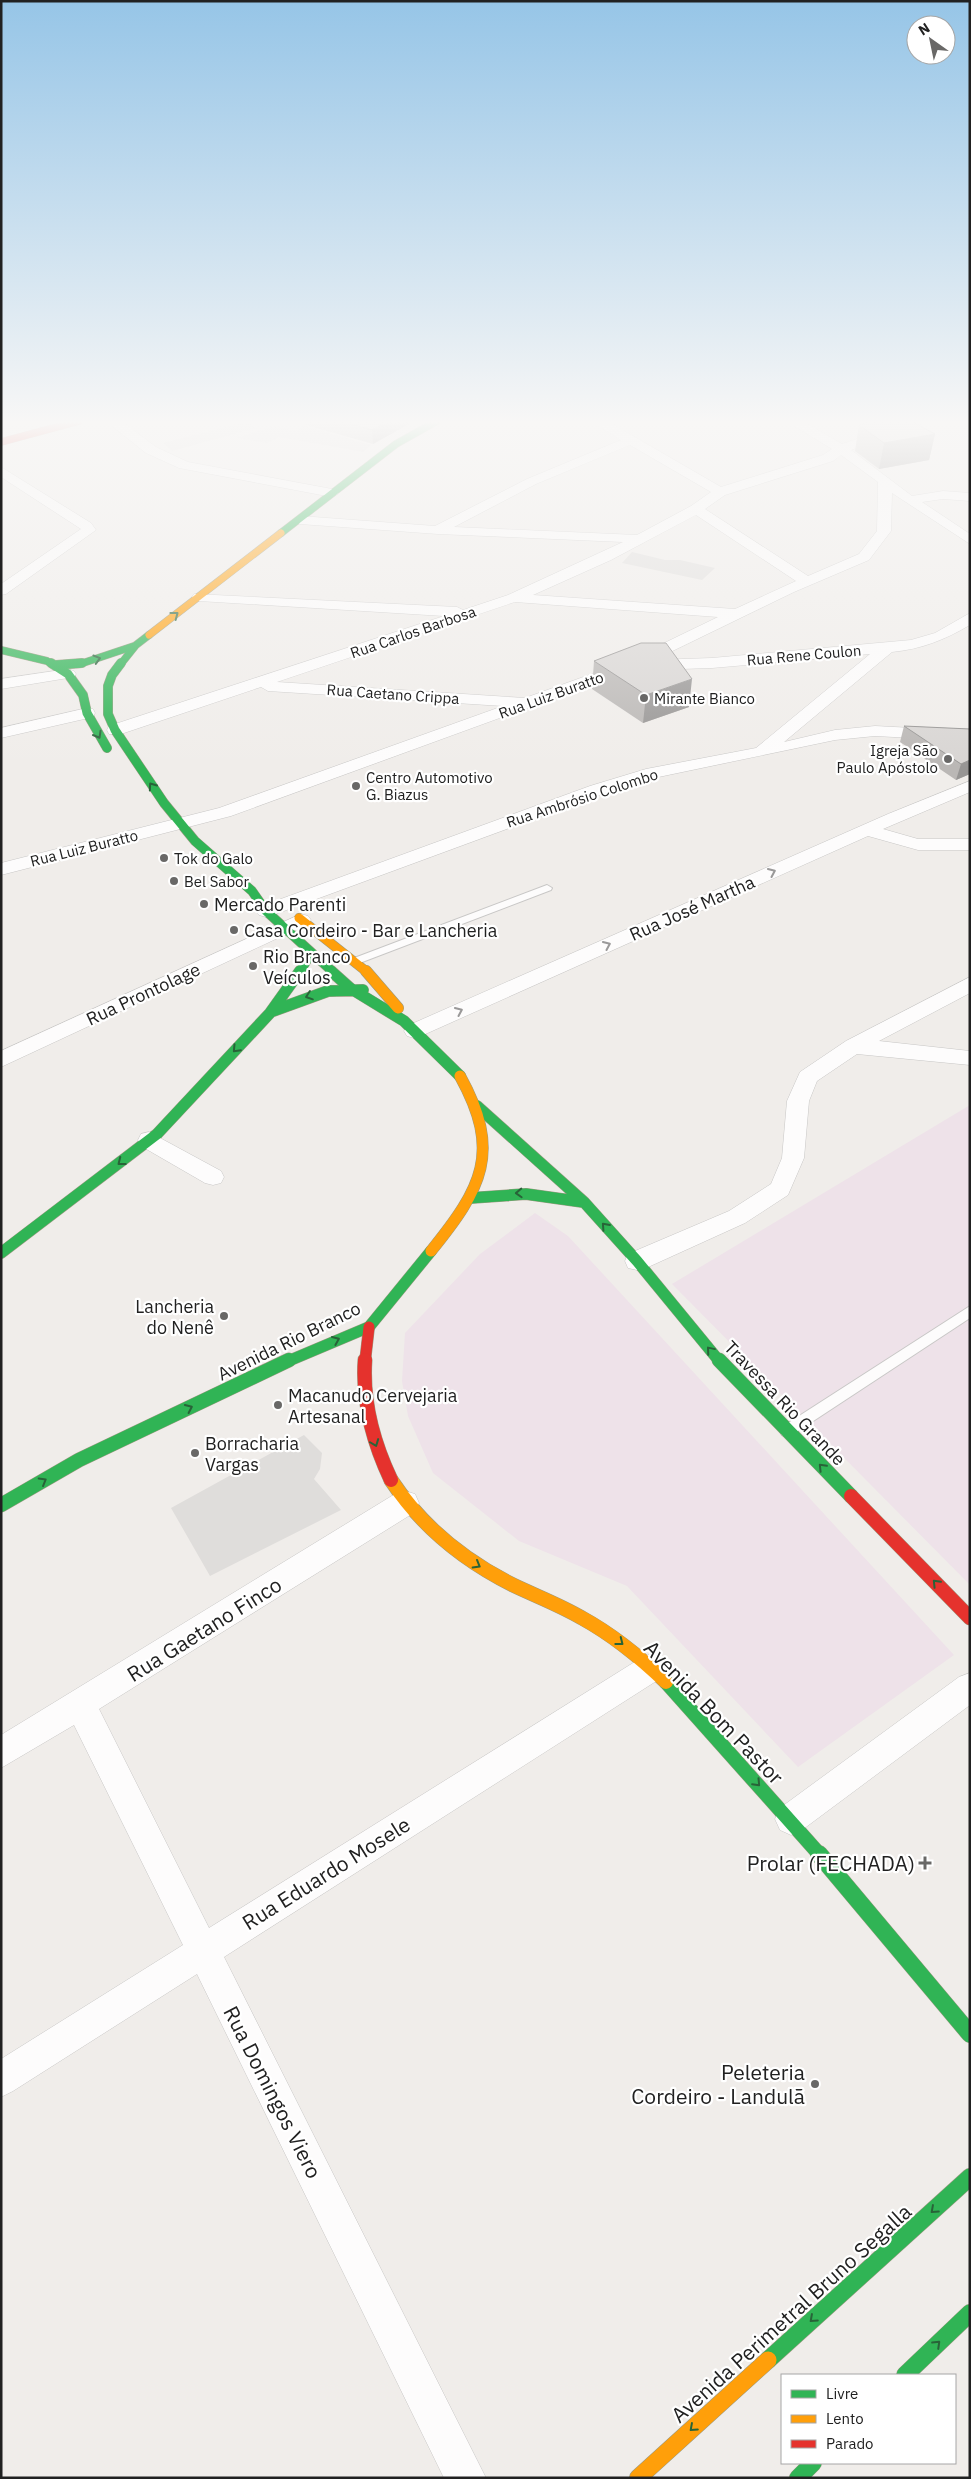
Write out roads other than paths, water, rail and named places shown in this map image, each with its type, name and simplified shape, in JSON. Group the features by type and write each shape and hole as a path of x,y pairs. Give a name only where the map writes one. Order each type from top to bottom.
{"main road":[{"name":"Avenida Rio Branco","path":"278,537 136,645 118,666 108,686 108,714 115,730 164,803 168,823 195,841 252,892 293,924 353,962 381,987 398,1007 409,1026"},
{"path":"1,650 57,666 80,664 136,645"},
{"path":"57,666 82,695 87,713 114,760"},
{"name":"Avenida Rio Branco","path":"168,823 195,841"},
{"name":"Avenida Rio Branco","path":"1,1505 80,1460 296,1357 369,1327 448,1231 470,1198 482,1164 485,1135 477,1106 461,1077 409,1026 350,988 311,952 293,924 273,908"},
{"path":"1,1253 56,1213 149,1140 270,1013 293,983 311,952"},
{"path":"270,1013 308,995 350,988 378,995 398,1007"},
{"name":"Travessa Rio Grande","path":"477,1106 584,1202 637,1261 716,1357 970,1618"},
{"path":"470,1198 526,1192 584,1202"},
{"name":"Avenida Bom Pastor","path":"369,1327 363,1361 365,1407 369,1429 383,1464 405,1502 427,1527 464,1557 512,1585 568,1610 614,1638 651,1668 791,1819 970,2034"},
{"name":"Avenida Perimetral Bruno Segalla","path":"638,2478 970,2177"},
{"path":"906,2374 970,2313"},
{"path":"798,2478 812,2464"}],"street":[{"path":"1,591 79,537"},
{"path":"587,537 639,539"},
{"name":"Rua Carlos Barbosa","path":"115,730 256,685 513,598 577,571 643,537"},
{"path":"738,537 808,582"},
{"name":"Rua Luiz Buratto","path":"1,869 168,823 224,812 632,665 669,645 864,557 880,537"},
{"path":"199,597 470,612"},
{"path":"513,598 739,614"},
{"name":"Rua Rene Coulon","path":"632,665 712,663 928,641 970,618"},
{"name":"Rua Ambrósio Colombo","path":"273,908 596,790 646,774 760,752 889,646"},
{"path":"8,683 57,666"},
{"path":"8,683 38,669 57,666"},
{"name":"Rua Caetano Crippa","path":"256,685 530,702"},
{"path":"1,733 87,713"},
{"path":"760,752 835,735 875,731 970,736"},
{"name":"Rua José Martha","path":"409,1026 970,786"},
{"path":"868,830 899,841 934,847 970,844"},
{"name":"Rua Prontolage","path":"1,1060 293,924"},
{"path":"637,1261 737,1217 780,1189 793,1158 798,1101 808,1076 853,1046 970,984"},
{"path":"853,1046 970,1058"},
{"path":"149,1140 213,1177"},
{"name":"Rua Gaetano Finco","path":"1,1753 80,1706 405,1502"},
{"name":"Rua Eduardo Mosele","path":"1,2079 651,1668"},
{"path":"791,1819 970,1687"},
{"name":"Rua Domingos Viero","path":"80,1706 466,2478"}],"lane":[{"path":"353,962 547,888"},
{"path":"787,1431 970,1311"}],"place":[{"name":"Mirante Bianco","path":"644,698"},
{"name":"Igreja São Paulo Apóstolo","path":"948,759"},
{"name":"Centro Automotivo G. Biazus","path":"356,786"},
{"name":"Tok do Galo","path":"164,858"},
{"name":"Bel Sabor","path":"174,881"},
{"name":"Mercado Parenti","path":"204,904"},
{"name":"Casa Cordeiro - Bar e Lancheria","path":"234,930"},
{"name":"Rio Branco Veículos","path":"253,966"},
{"name":"Lancheria do Nenê","path":"224,1316"},
{"name":"Macanudo Cervejaria Artesanal","path":"278,1405"},
{"name":"Borracharia Vargas","path":"195,1453"},
{"name":"Prolar (FECHADA)","path":"925,1863"},
{"name":"Peleteria Cordeiro - Landulã","path":"815,2084"}]}
